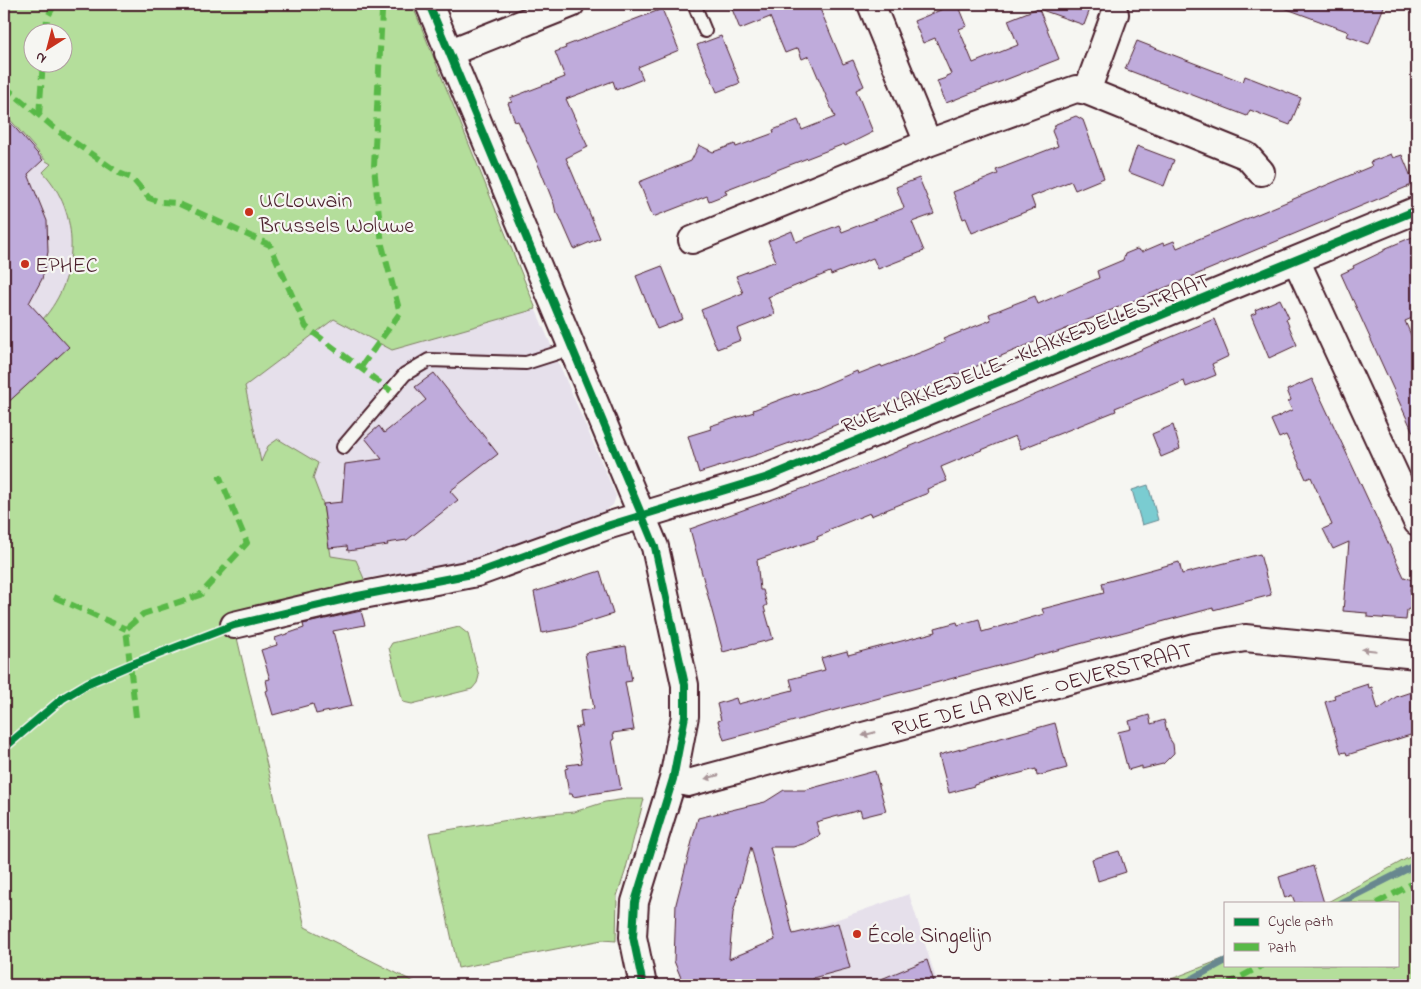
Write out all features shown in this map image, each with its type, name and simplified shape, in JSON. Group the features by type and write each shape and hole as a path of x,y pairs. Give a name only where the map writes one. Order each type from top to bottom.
{"street":[{"path":"429,4 655,547 685,685 685,716 674,779 635,902 633,937 643,985"},
{"path":"448,53 571,4"},
{"path":"871,4 928,143"},
{"path":"1087,91 1115,14"},
{"path":"692,240 928,143 1076,89 1087,91 1247,156 1261,172"},
{"name":"RUE KLAKKEDELLE - KLAKKEDELLESTRAAT","path":"234,625 358,596 477,573 610,525 768,476 1417,210"},
{"path":"1296,260 1417,522"},
{"name":"RUE DE LA RIVE - OEVERSTRAAT","path":"674,779 688,783 1185,649 1245,638 1417,655"}],"lane":[{"path":"694,4 705,31"},
{"path":"343,447 405,374 429,360 526,363 573,348"}],"shaded area":[{"name":"UCLouvain Brussels Woluwe","path":"4,4 427,57 616,496 613,505 604,512 500,555 294,591 4,669"},
{"name":"École Singelijn","path":"909,894 938,985 681,985 678,975"}],"green space":[{"name":"UCLouvain Brussels Woluwe","path":"4,4 412,4 536,309 392,350 334,319 245,386 261,462 268,446 278,439 318,463 313,478 323,504 331,556 356,560 368,588 234,625 305,927 420,985 4,985 4,406 68,347 43,319 55,302 64,284 69,265 71,245 69,225 64,206 55,188 43,172 51,164 46,161 7,116 11,112 4,103"},
{"path":"459,627 468,634 479,676 477,683 472,689 412,704 403,702 389,648 392,643"},
{"path":"644,799 617,896 616,941 602,940 458,968 429,833 539,815 574,812 605,802"},
{"path":"1417,853 1417,985 1156,985 1224,958 1224,966 1398,966 1398,902 1328,902"}],"water":[{"path":"1148,485 1158,520 1142,525 1132,490"}],"building":[{"path":"730,4 818,4 843,64 853,60 864,86 856,90 873,132 845,146 844,144 725,190 727,194 709,201 707,196 653,217 639,182 691,161 699,145 713,152 735,144 736,147 774,133 773,130 798,120 802,130 835,117 809,56 802,59 798,48 785,53 770,17 740,29"},
{"path":"958,4 967,26 959,29 973,63 1018,45 1008,20 1038,8 1032,6 1032,4 1092,4 1084,25 1039,9 1059,59 946,103 937,81 951,74 935,38 923,43 914,21"},
{"path":"1279,4 1385,4 1369,44 1347,36 1349,32 1279,6"},
{"path":"662,9 679,50 638,67 643,79 616,90 613,81 566,99 588,147 566,158 600,238 574,249 559,215 556,213 540,169 518,121 515,122 508,103 512,102 510,98 565,77 555,52 566,48 565,46"},
{"path":"721,36 740,83 717,92 697,45"},
{"path":"1137,41 1243,82 1245,76 1301,98 1290,125 1250,110 1247,116 1125,69"},
{"name":"EPHEC","path":"4,115 43,160 28,174 47,221 48,252 42,279 29,303 69,347 4,406"},
{"path":"1076,116 1083,120 1104,178 1075,190 1071,181 1031,197 1035,208 972,233 966,218 963,219 953,192 998,174 996,170 1058,146 1052,131 1056,124"},
{"path":"1137,146 1174,160 1164,186 1128,172"},
{"path":"1391,154 1393,158 1402,155 1414,184 809,436 699,473 688,436 711,429 710,426 754,412 753,410 817,388 857,371 858,374 881,365 882,367 927,350 945,342 943,339 991,320 989,314 1035,296 1038,304 1099,278 1097,271 1123,260 1125,254 1137,249 1142,252 1163,243 1164,245 1174,241 1177,248 1372,166 1370,162"},
{"path":"919,178 934,214 912,222 924,251 878,269 873,258 831,275 830,272 768,297 775,314 737,329 741,340 717,349 701,310 743,293 736,276 776,261 768,241 792,231 796,242 839,225 842,232 904,208 896,187"},
{"path":"1417,235 1417,316 1405,321 1417,349 1417,441 1341,274 1384,251 1384,249"},
{"path":"662,266 683,319 657,329 636,276"},
{"path":"1280,299 1289,318 1286,319 1297,345 1269,358 1251,315 1256,313 1255,310"},
{"path":"1214,319 1229,356 1212,364 1216,375 1186,387 1184,381 1160,390 1115,408 1116,411 1021,449 1015,436 941,467 947,481 927,489 928,493 871,516 870,513 828,530 829,532 817,537 818,539 757,560 760,590 763,590 767,605 764,607 773,639 723,652 690,529 832,478"},
{"path":"434,373 498,454 450,491 458,500 407,540 348,551 347,546 329,548 323,504 342,502 345,464 382,459 365,438 379,426 384,433 426,400 415,387"},
{"path":"1312,379 1404,577 1412,580 1410,590 1417,605 1407,610 1406,620 1367,617 1367,613 1343,611 1349,542 1333,549 1323,529 1332,525 1311,477 1306,479 1286,435 1279,438 1271,420 1292,410 1288,402 1291,400 1287,390"},
{"path":"1173,425 1180,449 1161,457 1152,434"},
{"path":"1260,554 1271,595 1213,610 1213,608 724,740 718,721 721,720 717,704 736,698 738,704 793,690 790,679 825,670 821,658 847,651 848,655 936,632 935,628 957,622 958,625 979,619 982,632 1044,614 1042,609 1104,593 1102,583 1179,562 1182,574"},
{"path":"600,571 613,614 569,628 542,633 534,592"},
{"path":"361,611 365,625 333,631 352,706 316,714 313,704 273,715 266,691 268,690 266,680 270,679 261,650 277,645 275,638 304,628 303,624"},
{"path":"626,646 632,681 625,682 634,730 613,733 614,739 612,740 621,789 573,797 572,794 569,794 565,769 568,768 567,765 582,763 575,728 582,726 580,711 594,709 585,653"},
{"path":"1368,684 1369,688 1372,687 1378,710 1396,697 1417,690 1417,733 1347,755 1346,752 1341,753 1325,702 1335,699 1334,695"},
{"path":"1149,715 1151,724 1164,720 1169,738 1173,744 1174,753 1163,764 1142,769 1142,766 1128,770 1118,732 1131,729 1129,721"},
{"path":"1055,723 1067,768 1037,776 1036,769 949,793 939,755"},
{"path":"875,771 886,811 862,817 860,810 816,822 820,835 806,843 793,847 770,847 793,934 838,923 850,968 813,978 814,980 801,985 684,985 674,961 676,904 698,818 765,802 784,790 805,790","holes":["751,847 775,940 729,959 733,913"]},
{"path":"1119,851 1126,872 1098,881 1092,859"},
{"path":"1313,866 1324,902 1295,902 1292,895 1285,898 1279,877"},
{"path":"927,960 935,985 867,985"}],"waterway":[{"path":"1342,902 1417,864"},
{"path":"1181,985 1224,962"}],"marked path":[{"path":"47,22 55,4"},
{"path":"361,367 400,313 382,245 374,166 382,12 378,4"},
{"path":"39,115 42,72"},
{"path":"4,86 58,131 119,173 132,178 149,198 160,202 177,203 270,245 306,327 391,391"},
{"path":"136,717 126,629 143,614 200,595 247,543 219,475"},
{"path":"54,597 126,629"},
{"path":"1379,902 1417,881"},
{"path":"1226,985 1261,966"}],"cycle path":[{"path":"429,4 655,547 685,685 685,716 673,779 635,902 633,937 643,985"},
{"path":"4,748 63,698 88,683 234,625 358,596 477,573 610,525 768,477 1417,210"}],"place":[{"name":"UCLouvain Brussels Woluwe","path":"249,212"},
{"name":"EPHEC","path":"25,264"},
{"name":"École Singelijn","path":"857,934"}]}
